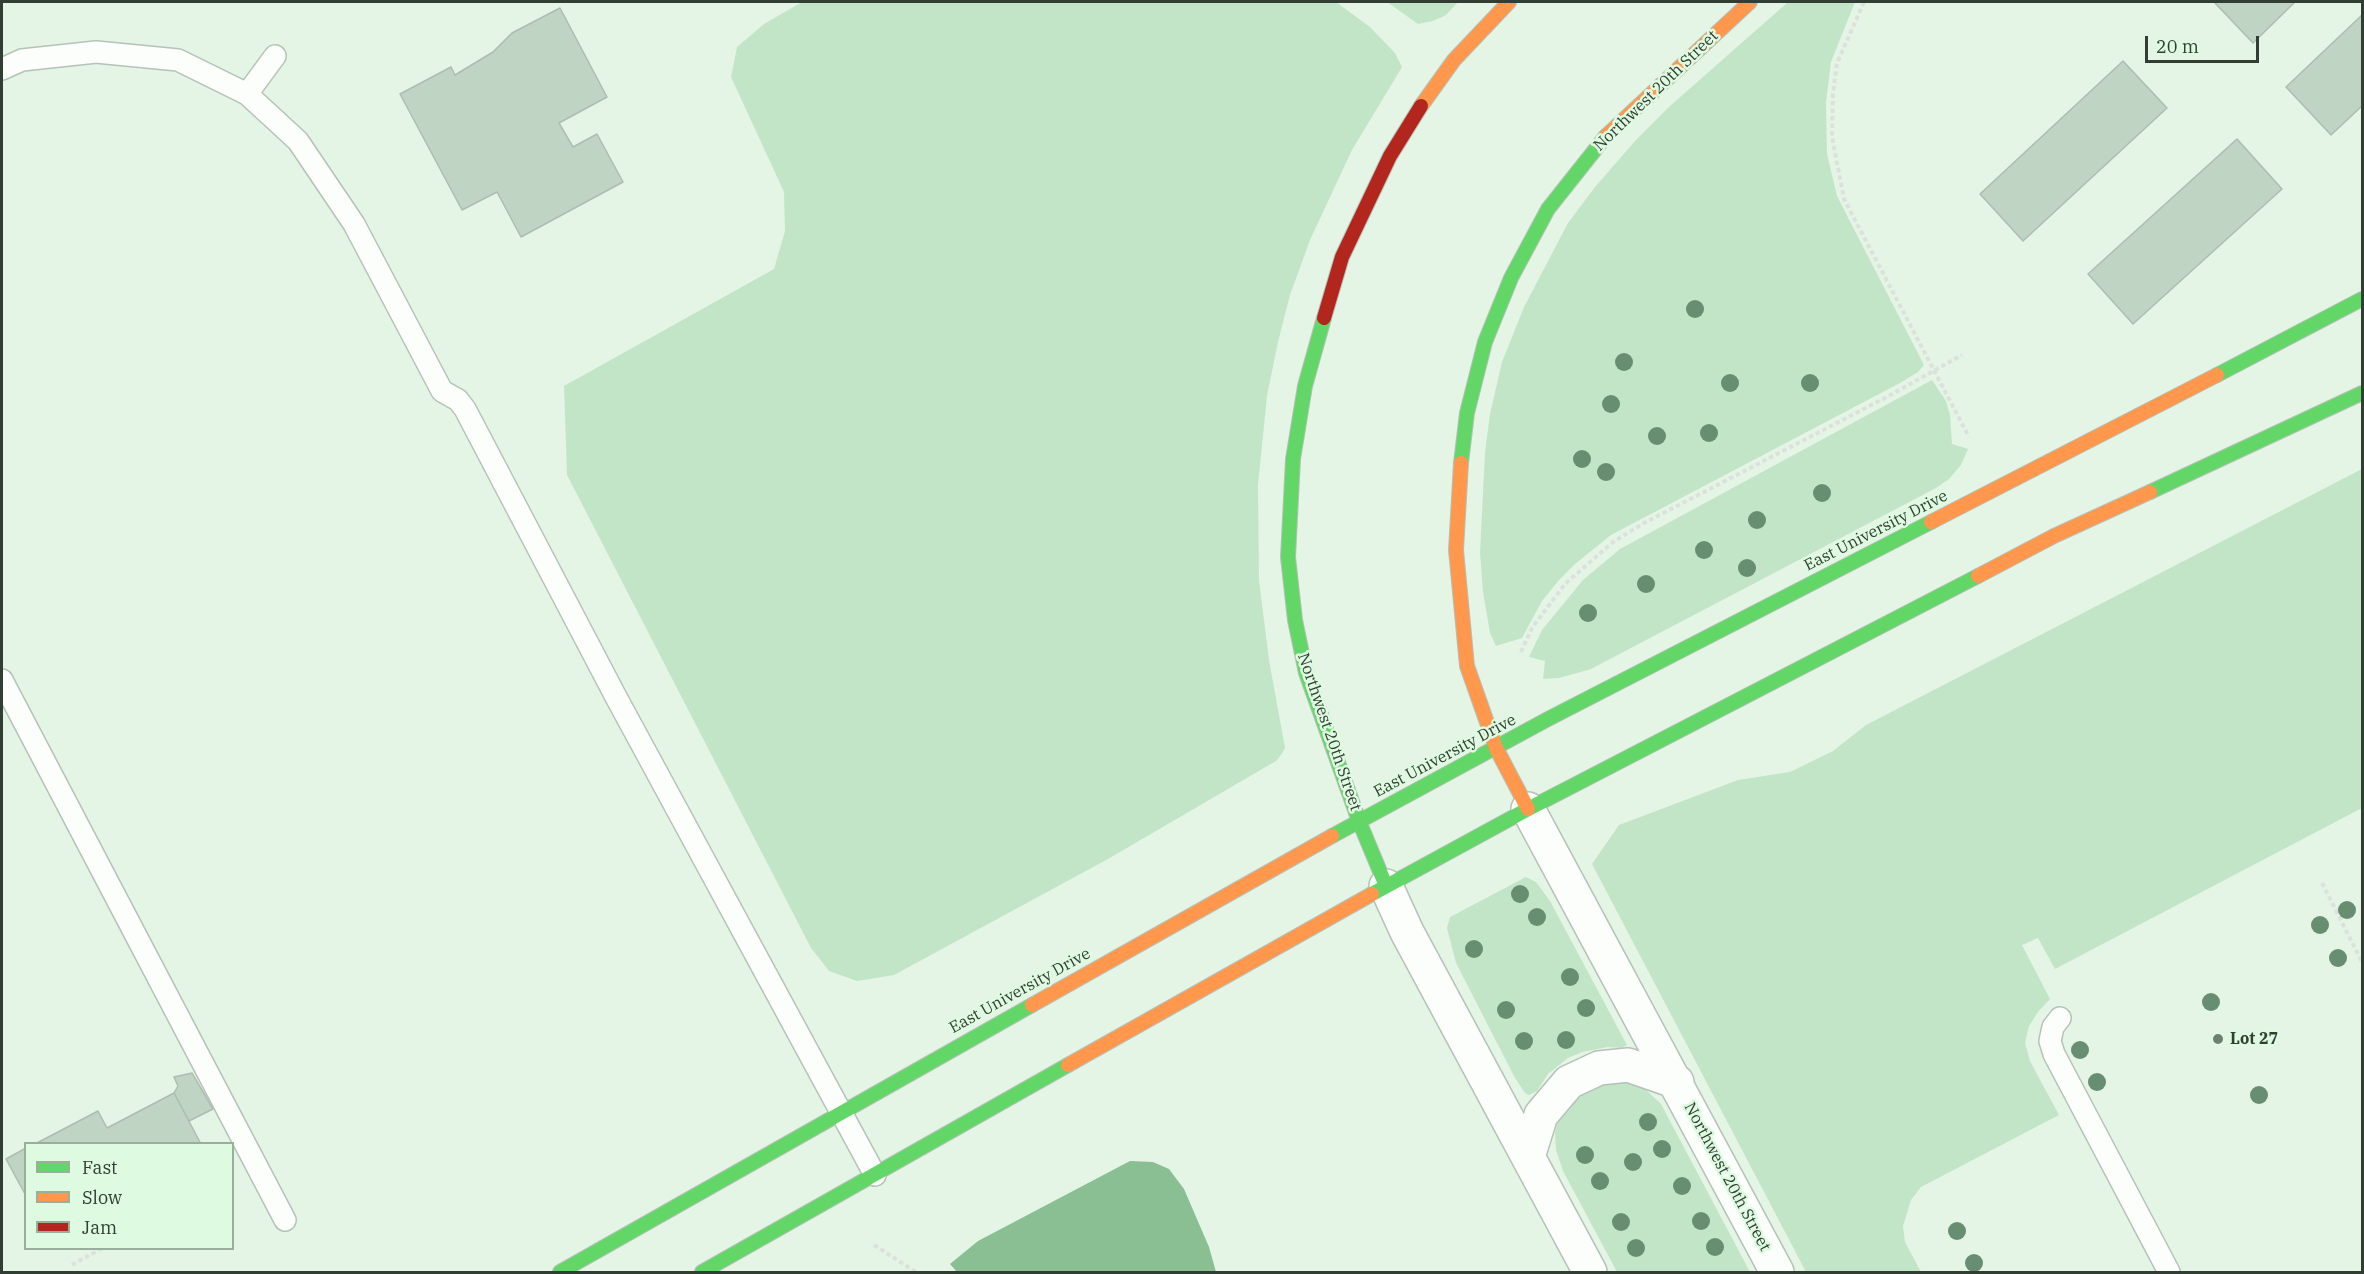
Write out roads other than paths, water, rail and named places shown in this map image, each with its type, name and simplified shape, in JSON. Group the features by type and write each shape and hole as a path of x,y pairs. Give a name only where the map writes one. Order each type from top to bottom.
{"street":[{"name":"Northwest 20th Street","path":"1509,2 1454,60 1429,93 1390,156 1342,257 1305,386 1293,459 1289,546 1295,620 1306,673 1359,820 1386,886 1407,932 1590,1272"},
{"name":"Northwest 20th Street","path":"1750,2 1610,132 1587,158 1543,219 1510,278 1485,342 1467,413 1458,484 1456,550 1467,666 1496,748 1777,1272"},
{"name":"East University Drive","path":"561,1272 1359,820 2362,299"},
{"path":"702,1272 1386,886 1528,809 2054,536 2362,393"},
{"name":"Northwest 20th Street","path":"1528,1156 1540,1115 1569,1082 1599,1068 1628,1065 1677,1082"}],"lane":[{"path":"2,69 22,60 96,52 178,60 247,94 298,141 354,224 442,391 458,400 465,409 616,697 875,1176"},
{"path":"247,94 275,56"},
{"path":"2,680 285,1220"},
{"path":"2060,1018 2053,1027 2050,1041 2054,1054 2169,1272"}],"place":[{"name":"Lot 27","path":"2218,1039"}]}
